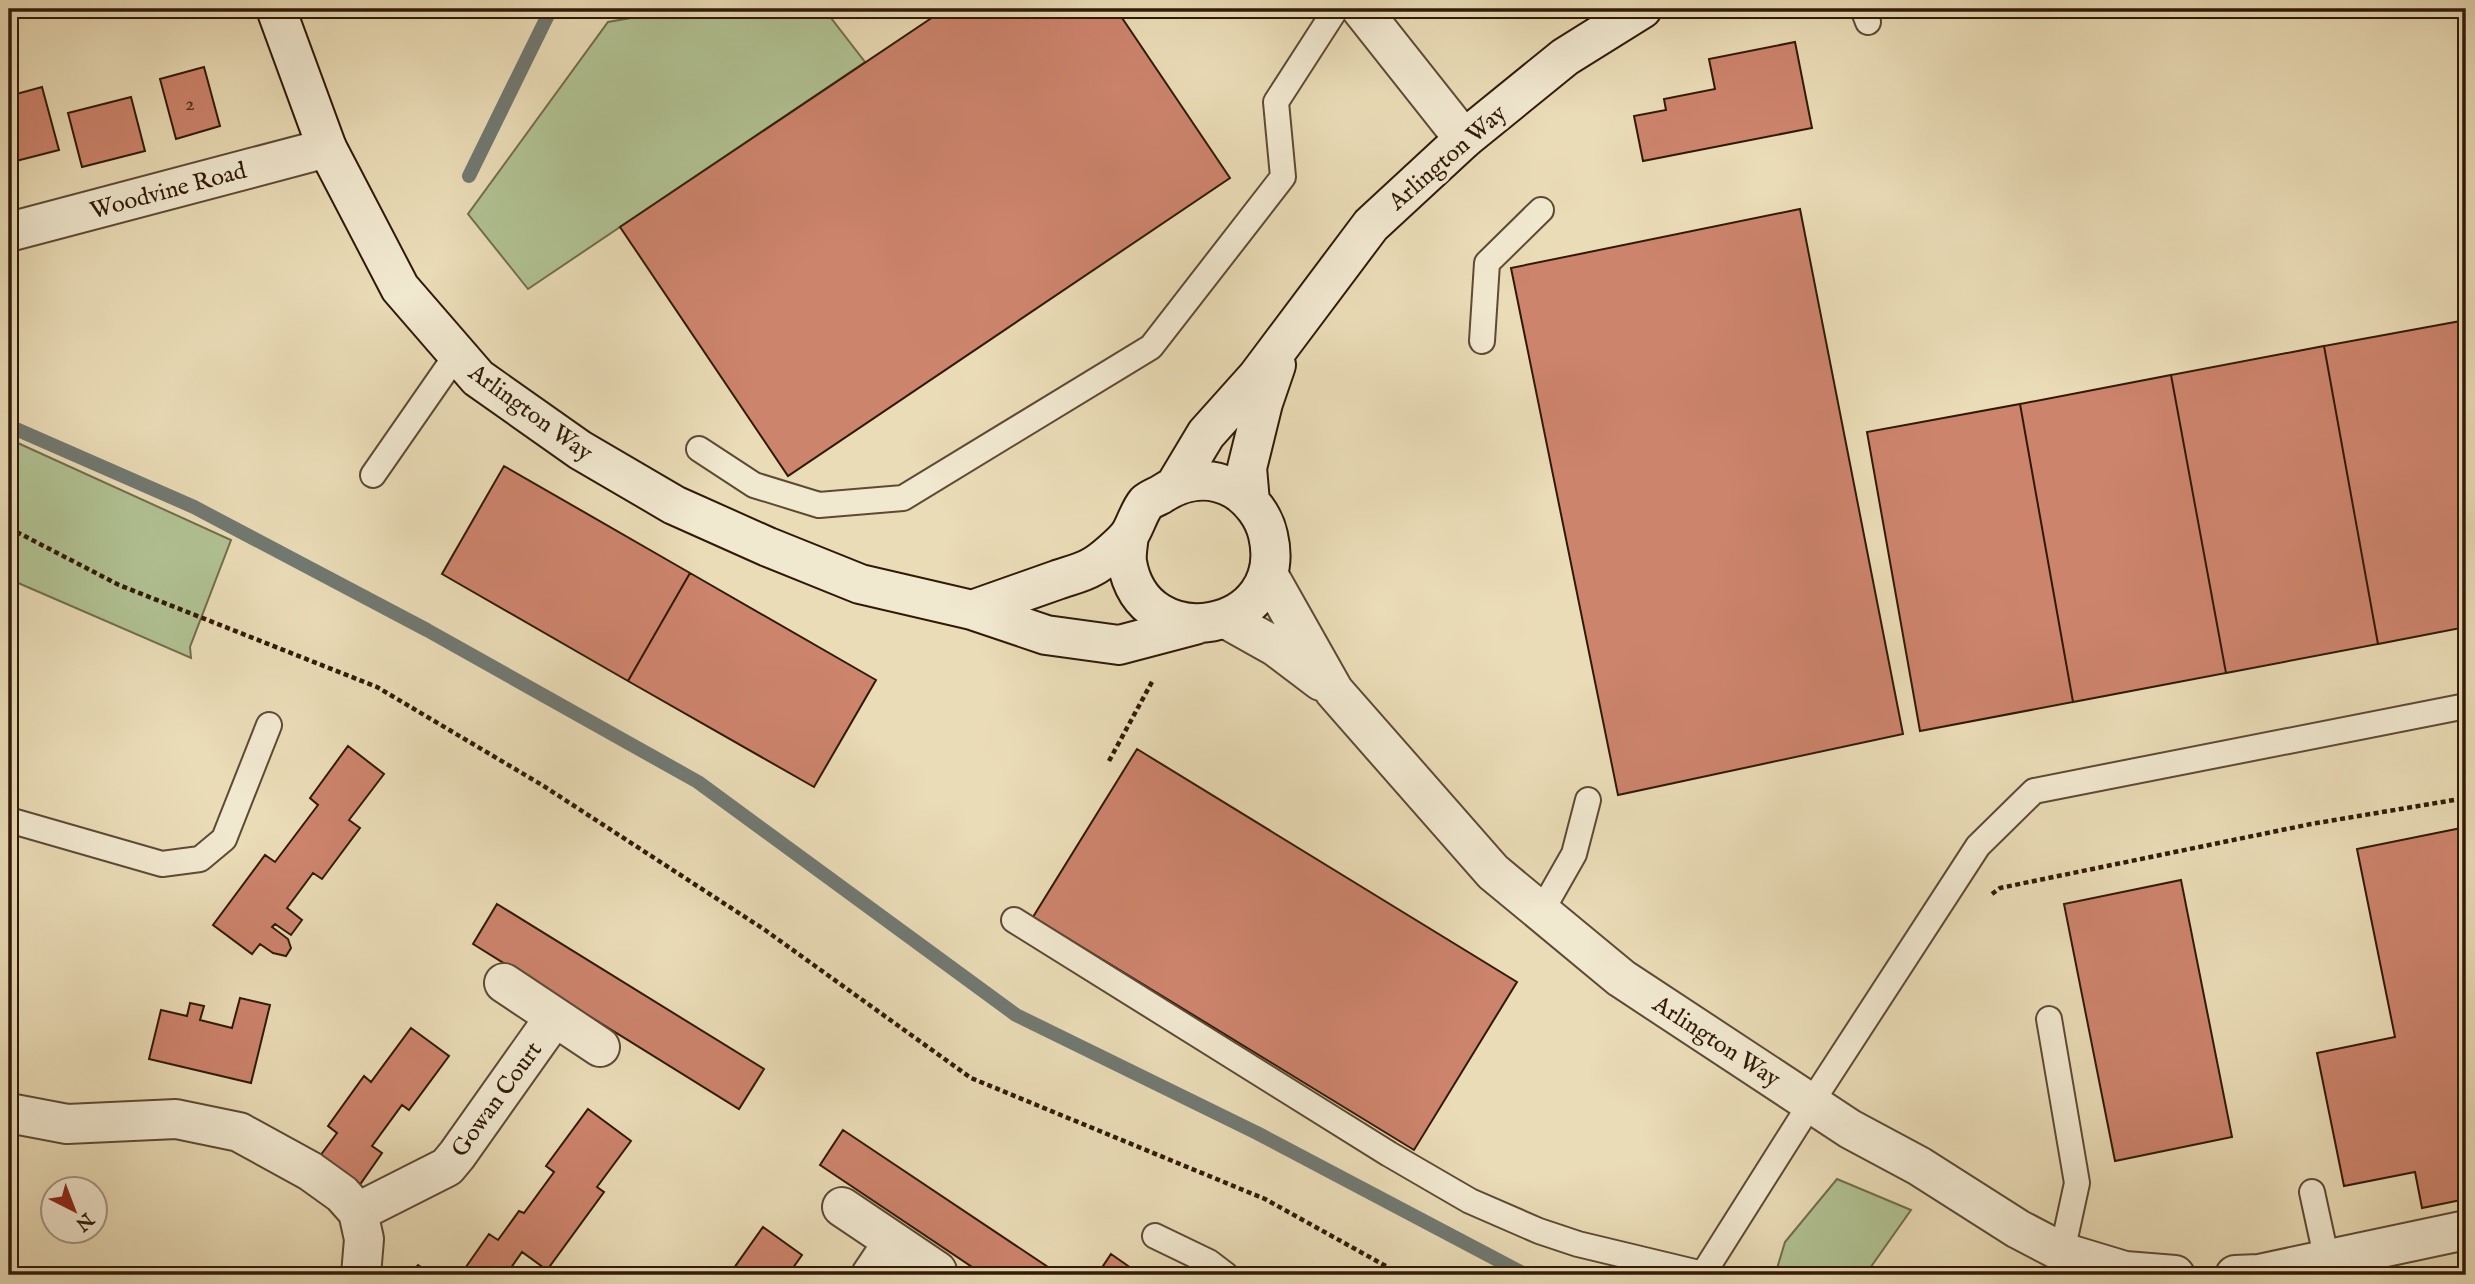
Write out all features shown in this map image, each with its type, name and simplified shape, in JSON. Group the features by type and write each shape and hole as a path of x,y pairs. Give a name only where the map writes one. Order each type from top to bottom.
{"street":[{"name":"Arlington Way","path":"277,9 327,148 400,288 478,378 569,442 674,505 860,584 972,610 1046,635 1119,645 1211,622 1245,609 1259,593 1268,574 1271,548 1265,523 1250,502 1234,489 1216,482 1196,480 1176,484 1146,503 1129,535 1093,567 972,610"},
{"path":"1361,9 1464,139"},
{"name":"Arlington Way","path":"1176,484 1206,435 1257,377 1371,225 1464,139 1565,57 1642,9"},
{"name":"Woodvine Road","path":"9,232 327,148"},
{"name":"Arlington Way","path":"1250,502 1247,468 1263,403 1285,340"},
{"name":"Arlington Way","path":"1129,535 1127,560 1134,584 1149,605 1170,618 1211,622 1276,647 1334,691 1493,872 1621,978 1850,1129 1919,1166 2018,1229 2062,1252 2125,1271 2175,1275"},
{"name":"Arlington Way","path":"1268,574 1334,691"},
{"path":"504,983 600,1047"},
{"name":"Gowan Court","path":"358,1212 447,1167 554,1018"},
{"path":"9,1113 67,1124 176,1119 239,1132 310,1171 342,1194 358,1212 364,1239 361,1275"},
{"path":"842,1207 937,1271"},
{"path":"2235,1275 2315,1267 2466,1230"},
{"path":"870,1275 893,1242"}],"lane":[{"path":"699,449 754,485 818,505 903,498 1151,346 1283,177 1276,102 1336,9"},
{"path":"1482,341 1488,263 1541,210"},
{"path":"373,475 457,354"},
{"path":"1014,920 1389,1154 1476,1192 1539,1231 1583,1235 1703,1274 1978,846 2034,791 2466,706"},
{"path":"9,820 162,864 200,859 224,839 269,725"},
{"path":"1541,912 1574,855 1588,800"},
{"path":"2049,1019 2077,1183 2062,1252"},
{"path":"2312,1192 2315,1267"},
{"path":"1155,1236 1209,1262 1226,1275"}],"path":[{"path":"9,528 119,585 377,687 542,785 765,930 971,1078 1265,1199 1402,1275"},
{"path":"1109,761 1157,674 1156,635"},
{"path":"1989,896 2000,888 2311,824 2466,798"}],"green space":[{"path":"682,9 824,9 865,62 528,289 468,214 608,22"},
{"path":"9,439 231,540 190,647 191,658 9,579"},
{"path":"1837,1179 1911,1210 1868,1271 1872,1275 1775,1275 1785,1242"}],"building":[{"path":"945,9 1116,9 1230,178 788,476 620,227"},
{"path":"1795,42 1812,128 1643,161 1634,116 1666,110 1664,99 1715,89 1709,59"},
{"path":"204,67 220,126 176,139 160,79"},
{"path":"42,87 59,150 16,161 9,136 9,96"},
{"path":"131,97 145,151 82,167 68,113"},
{"path":"1800,209 1903,734 1618,795 1511,268"},
{"path":"2466,320 2466,627 2378,644 2324,346"},
{"path":"2324,346 2378,644 2226,673 2171,375"},
{"path":"2171,375 2226,673 2073,702 2020,404"},
{"path":"2020,404 2073,702 1920,731 1867,432"},
{"path":"504,466 690,573 628,681 442,574"},
{"path":"690,573 876,680 814,787 628,681"},
{"path":"348,746 384,774 349,820 360,828 322,879 313,873 287,908 302,920 291,935 275,924 272,927 288,939 291,948 286,956 273,953 260,944 252,954 213,925 265,855 275,862 318,805 310,798"},
{"path":"1137,749 1517,982 1414,1150 1033,917"},
{"path":"2466,827 2466,1199 2422,1208 2415,1172 2344,1186 2317,1053 2395,1037 2357,849"},
{"path":"2181,880 2232,1137 2115,1161 2064,904"},
{"path":"497,904 764,1069 739,1109 473,944"},
{"path":"240,998 270,1005 251,1083 149,1059 161,1010 187,1016 190,1003 204,1006 200,1020 232,1028"},
{"path":"411,1028 449,1056 409,1110 402,1105 372,1146 382,1153 359,1186 320,1156 337,1133 328,1126 364,1076 371,1082"},
{"path":"588,1109 631,1141 597,1187 604,1192 547,1270 522,1252 506,1275 461,1274 489,1234 498,1240 519,1211 524,1213 554,1172 546,1166"},
{"path":"843,1130 1060,1275 984,1275 820,1165"},
{"path":"763,1227 802,1255 788,1275 729,1275"},
{"path":"1111,1254 1141,1275 1097,1275"},
{"path":"418,1265 433,1275 410,1275"}],"waterway":[{"path":"469,176 551,9"},
{"path":"9,426 194,507 427,630 698,782 1016,1015 1257,1133 1526,1275"}]}
